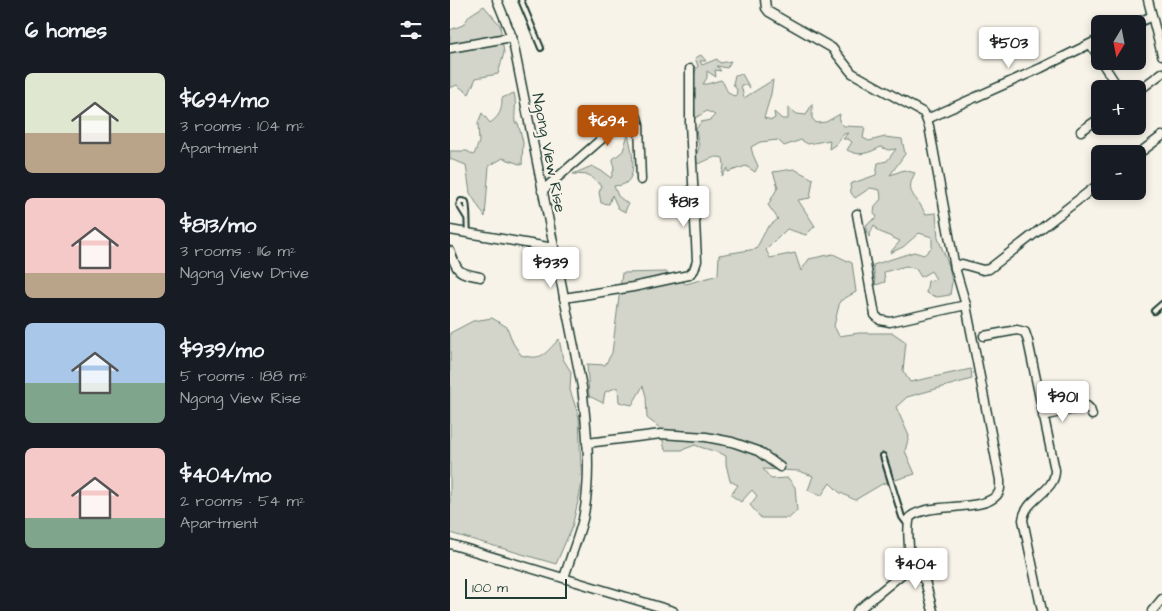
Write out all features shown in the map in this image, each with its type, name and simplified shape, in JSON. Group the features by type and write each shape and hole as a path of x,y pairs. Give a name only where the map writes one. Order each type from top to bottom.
{"street":[{"name":"Ngong View Rise","path":"498,0 512,37 582,387 587,443 586,496 582,519 564,578"},
{"path":"765,0 766,8 769,12 832,48 852,73 918,109 924,113 927,119 955,268 966,305 1000,480 1000,490 997,496 982,503 930,510 915,513 910,517 908,524 909,563 902,574 857,611"},
{"path":"1148,0 1162,55"},
{"path":"1146,19 1152,16"},
{"path":"450,48 512,37"},
{"path":"927,119 1091,43"},
{"path":"564,298 666,281 690,275 694,270 697,261 691,142 690,69"},
{"path":"1146,84 1162,73"},
{"path":"542,190 629,115 634,115 638,118 642,180"},
{"path":"1081,131 1091,124"},
{"path":"1146,148 1162,136"},
{"path":"955,268 962,264 983,270 989,269 1091,190"},
{"path":"857,214 875,315 880,320 890,322 966,305"},
{"path":"450,230 554,248"},
{"path":"450,251 459,272 480,277"},
{"path":"984,336 1017,330 1025,332 1028,341 1055,476 1052,483 1026,508 1023,520 1042,611"},
{"path":"1043,416 1087,406 1090,408 1092,415"},
{"path":"587,443 661,434 706,438 732,442 758,451 780,468"},
{"path":"450,544 673,611"},
{"path":"909,563 924,581 933,611"},
{"path":"1152,611 1162,599"}],"lane":[{"path":"521,0 541,48"},
{"path":"467,218 468,234"},
{"path":"1154,312 1162,304"},
{"path":"884,456 902,517 908,524"}],"shaded area":[{"path":"484,6 500,25 504,53 498,74 476,78 469,94 457,85 450,88 450,30 463,25 470,15"},
{"path":"701,55 706,61 700,61 702,65 717,59 720,63 731,61 727,68 717,66 721,71 715,70 716,77 707,71 707,78 703,84 721,80 732,95 736,96 737,90 733,84 735,75 742,74 750,88 741,85 744,98 773,80 764,118 772,120 775,118 774,112 782,119 788,119 788,107 797,114 806,115 812,104 812,118 816,123 826,122 840,114 839,121 844,126 865,127 863,138 869,141 885,137 902,139 905,154 890,175 904,170 915,173 911,186 913,195 925,214 936,213 938,238 949,266 952,282 950,295 937,297 926,293 928,281 936,279 931,271 921,277 916,269 906,266 884,272 885,282 876,285 873,265 914,252 924,255 932,247 932,237 919,233 903,247 890,253 900,241 878,231 874,225 869,237 866,225 877,217 874,213 875,206 881,199 880,190 870,188 855,198 851,193 850,184 876,175 878,163 887,161 896,149 888,150 881,147 864,153 852,152 847,150 852,142 848,139 843,139 848,133 844,134 829,149 830,140 808,144 801,140 784,146 778,140 760,142 751,147 758,166 755,172 746,166 728,172 728,168 722,176 723,158 719,157 694,164 699,147 696,129 701,122 710,120 715,115 707,111 695,118 693,84 698,66 695,58"},
{"path":"514,93 515,123 518,123 523,142 522,165 503,158 489,166 485,217 470,193 466,165 450,159 450,151 467,151 474,155 479,142 478,123 482,113 490,123 500,112 502,98"},
{"path":"628,134 633,170 628,182 614,186 618,196 628,204 625,212 618,208 612,195 609,204 601,203 599,192 602,186 589,175 573,174 592,166 611,178 614,169 613,159 623,151"},
{"path":"794,169 813,179 810,198 798,200 815,226 806,235 787,229 766,250 770,258 795,253 801,271 809,259 833,254 852,263 856,292 840,301 834,326 839,336 859,333 893,333 906,342 903,371 910,382 971,369 972,379 907,397 896,407 909,436 905,451 915,474 882,484 855,500 839,492 830,483 821,496 808,490 813,476 799,471 763,469 771,479 788,478 795,487 797,511 789,518 761,518 750,505 757,496 752,490 741,502 731,495 738,485 730,481 726,456 695,445 682,450 665,450 660,428 647,418 646,396 643,386 632,405 619,402 618,387 605,392 603,403 589,396 587,364 605,365 612,353 622,273 666,272 686,284 718,275 719,255 756,249 767,228 778,219 768,205 778,187 773,172"},
{"path":"492,318 507,327 513,343 521,355 539,357 559,339 563,359 571,372 570,390 579,417 580,493 572,527 556,564 450,533 450,333 473,321"}]}
